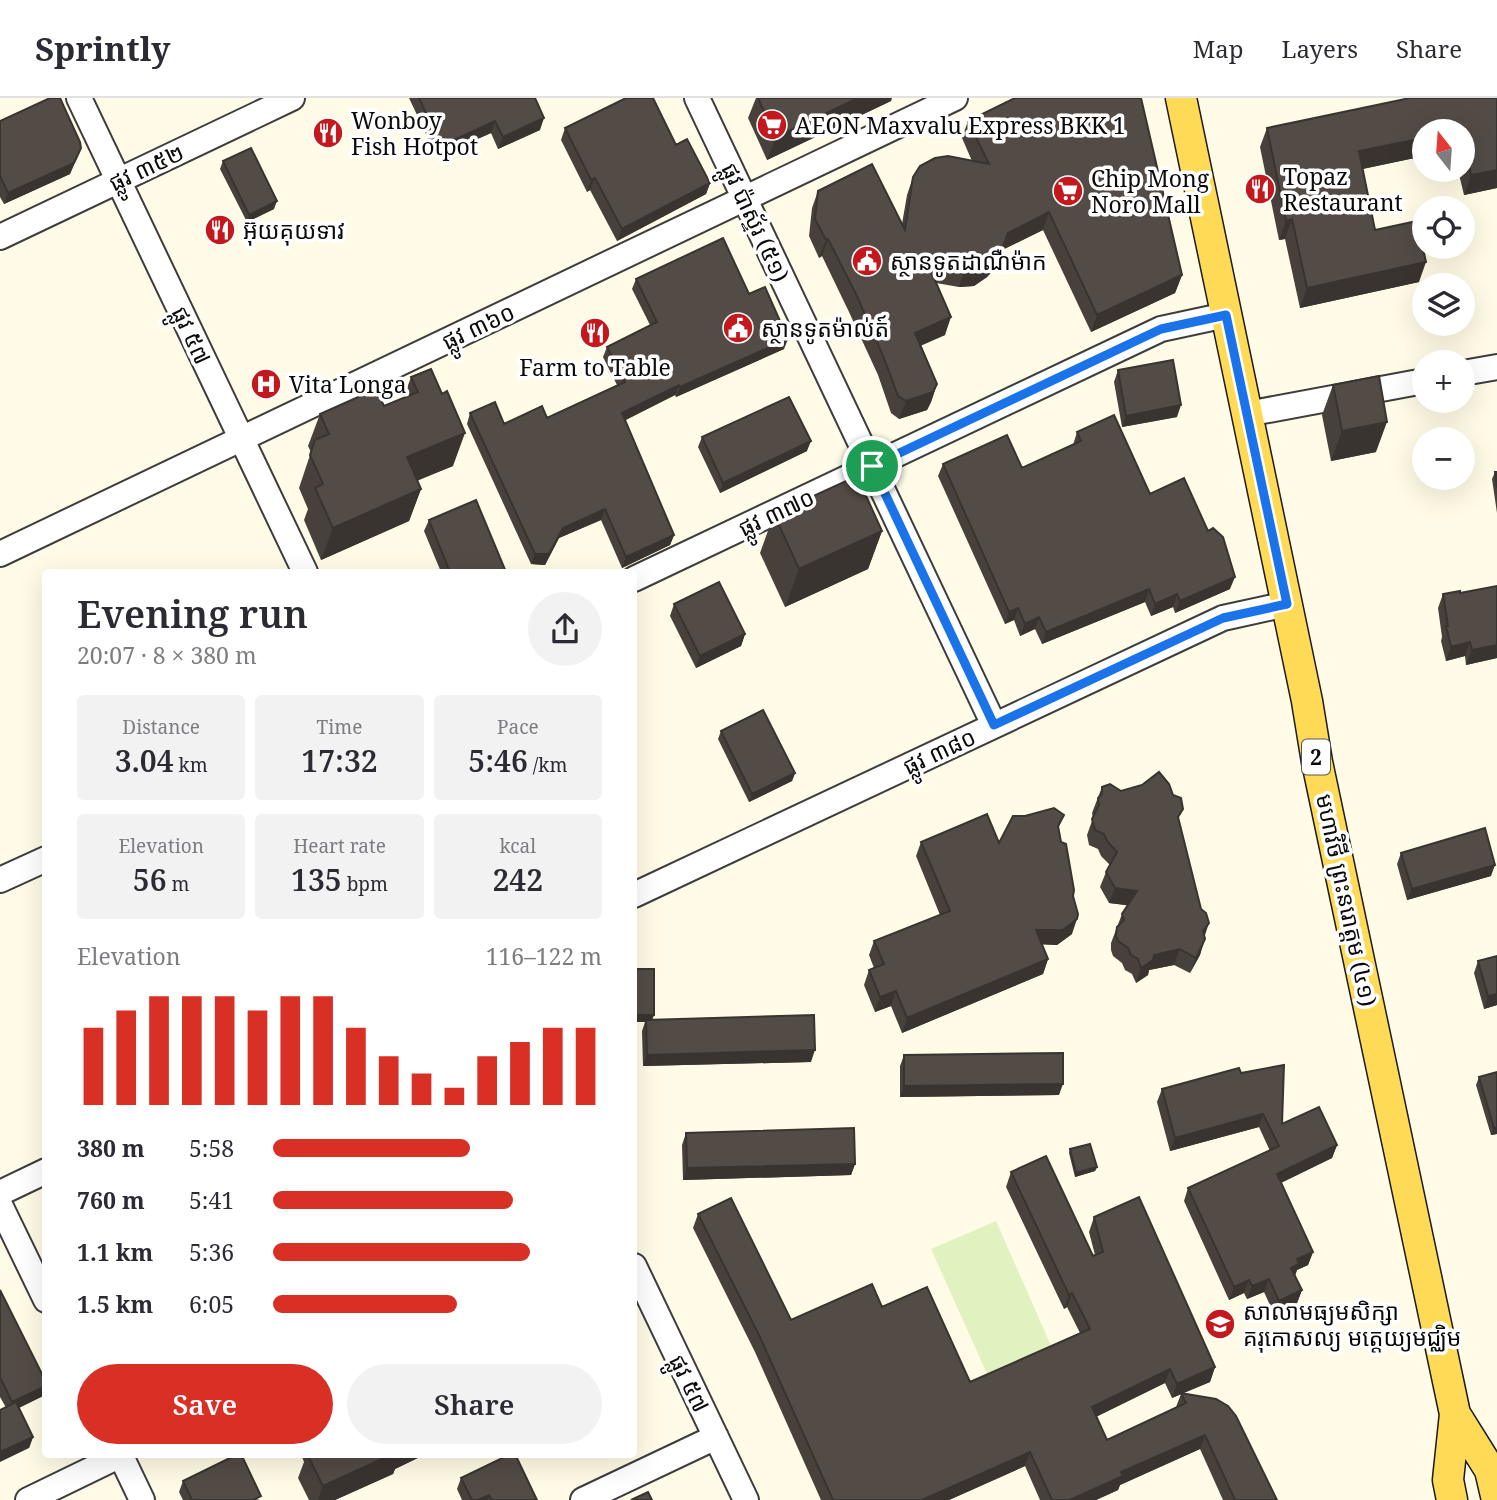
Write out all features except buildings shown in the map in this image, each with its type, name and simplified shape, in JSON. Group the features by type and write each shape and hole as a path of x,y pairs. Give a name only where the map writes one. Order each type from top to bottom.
{"main road":[{"name":"មហាវិថី ព្រះនរោត្តម (៤១)","path":"1181,98 1287,604 1317,762 1455,1414 1448,1480 1452,1500"},
{"name":"មហាវិថី ព្រះនរោត្តម (៤១)","path":"1455,1414 1490,1470 1497,1500"}],"street":[{"name":"ផ្លូវ ៥៧","path":"79,98 304,569"},
{"name":"ផ្លូវ ៣៥២","path":"0,237 292,98"},
{"name":"ផ្លូវ ប៉ាស្ទ័រ (៥១)","path":"698,98 994,725"},
{"name":"ផ្លូវ ៣៦០","path":"0,554 955,98"},
{"name":"ផ្លូវ ៣៧០","path":"637,578 1161,329 1226,315"},
{"path":"1475,371 1497,367"},
{"path":"1247,414 1412,382"},
{"name":"ផ្លូវ ៣៨០","path":"637,894 1223,618 1287,604"},
{"path":"0,880 42,861"},
{"path":"0,1193 42,1173"},
{"path":"0,1205 42,1292"},
{"name":"ផ្លូវ ៥៧","path":"637,1272 746,1500"},
{"path":"583,1500 716,1437"},
{"path":"28,1500 115,1458"},
{"path":"122,1458 142,1500"}],"green space":[{"path":"996,1221 1052,1348 988,1376 931,1249"}],"place":[{"name":"AEON Maxvalu Express BKK 1","path":"772,125"},
{"name":"Wonboy Fish Hotpot","path":"328,133"},
{"name":"Topaz Restaurant","path":"1260,189"},
{"name":"Chip Mong Noro Mall","path":"1068,191"},
{"name":"អ៊ុយគុយទាវ","path":"220,230"},
{"name":"ស្ថានទូតដាណឺម៉ាក","path":"867,261"},
{"name":"ស្ថានទូតម៉ាល់ត៍","path":"738,328"},
{"name":"Farm to Table","path":"595,333"},
{"name":"Vita Longa","path":"266,384"},
{"name":"សាលាមធ្យមសិក្សា គរុកោសល្យ មត្តេយ្យមជ្ឈិម","path":"1220,1324"}],"route":[{"path":"1226,315 1287,604 1223,618 994,725 872,466 1161,329 1226,315"}]}
